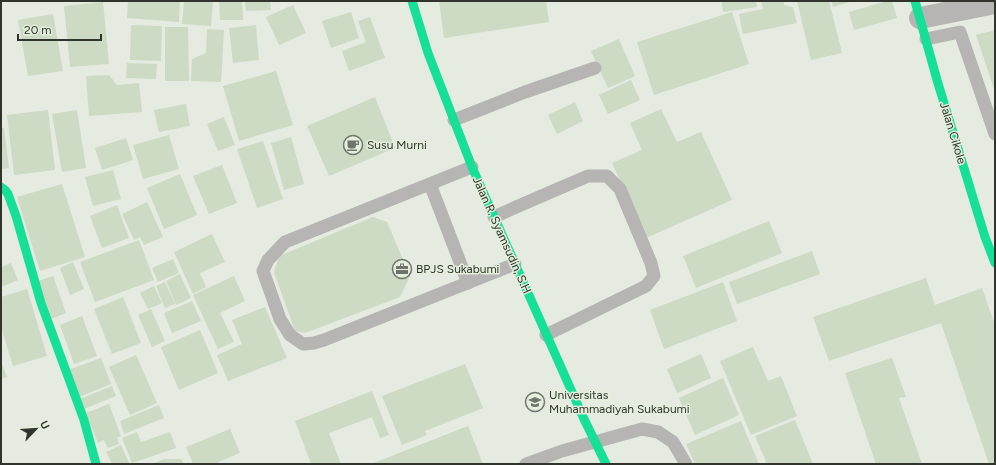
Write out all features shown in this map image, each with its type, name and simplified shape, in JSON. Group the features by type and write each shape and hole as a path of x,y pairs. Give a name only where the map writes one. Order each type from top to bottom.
{"street":[{"name":"Jalan R. Syamsudin, S.H","path":"412,1 428,53 472,167 546,335 606,464"},
{"path":"918,10 995,3"},
{"name":"Jalan Cikole","path":"918,10 937,80 990,235 995,263"},
{"path":"1,187 8,194 16,216 40,303 84,420 96,464"}],"lane":[{"path":"926,39 960,32 995,134"},
{"path":"454,120 525,92 596,68"},
{"path":"472,167 285,242 268,260 263,271 280,319 290,335 303,344 314,343 515,264"},
{"path":"494,217 588,176 607,176 620,189 651,263 654,276 646,286 546,335"},
{"path":"430,184 468,283"},
{"path":"526,464 562,451 642,430 658,432 673,442 686,464"}],"building":[{"path":"128,1 180,1 179,22 127,18"},
{"path":"184,1 213,1 211,26 182,24"},
{"path":"219,1 242,1 243,20 220,20"},
{"path":"245,1 270,1 271,10 246,11"},
{"path":"439,1 546,1 549,22 444,38"},
{"path":"721,1 756,1 757,7 723,12"},
{"path":"761,1 784,1 784,5 793,7 797,23 743,34 739,14 763,9"},
{"path":"797,1 829,1 842,53 811,60"},
{"path":"831,1 853,1 833,7"},
{"path":"887,1 892,1 897,18 854,30 849,12"},
{"path":"103,2 109,64 70,67 64,6"},
{"path":"293,5 306,33 279,45 266,17"},
{"path":"351,12 359,38 331,48 322,21"},
{"path":"732,12 749,64 654,95 637,42"},
{"path":"53,14 63,71 28,76 18,20"},
{"path":"370,17 385,58 349,71 342,51 366,42 358,21"},
{"path":"131,25 162,26 161,61 130,60"},
{"path":"256,25 259,60 233,63 229,28"},
{"path":"165,27 188,27 189,81 165,81"},
{"path":"207,29 224,30 221,82 191,81 192,59 206,53"},
{"path":"995,30 995,92 976,35"},
{"path":"619,39 635,76 608,88 591,51"},
{"path":"127,63 157,64 156,79 126,78"},
{"path":"276,71 293,125 239,141 223,86"},
{"path":"109,75 117,85 139,83 142,112 89,116 86,76"},
{"path":"631,80 640,100 608,114 599,95"},
{"path":"375,97 395,148 329,176 307,126"},
{"path":"575,102 583,121 557,134 548,115"},
{"path":"186,104 190,126 159,132 154,110"},
{"path":"661,109 677,142 701,132 732,200 646,238 612,163 642,150 630,123"},
{"path":"48,110 55,170 14,175 7,115"},
{"path":"77,110 86,168 62,172 52,114"},
{"path":"224,117 235,145 218,151 207,124"},
{"path":"1,128 4,128 9,168 1,169"},
{"path":"169,135 179,169 143,179 133,145"},
{"path":"291,137 304,184 284,190 271,143"},
{"path":"126,138 133,160 102,170 95,148"},
{"path":"263,141 283,199 257,208 237,149"},
{"path":"222,165 237,203 209,214 193,176"},
{"path":"113,170 121,199 93,206 85,177"},
{"path":"180,174 197,215 164,229 147,188"},
{"path":"62,184 85,257 40,271 17,197"},
{"path":"147,202 163,237 144,245 140,237 134,240 122,214"},
{"path":"117,205 129,238 102,248 90,216"},
{"path":"373,217 387,222 410,276 400,297 305,333 295,331 274,272 279,256"},
{"path":"769,221 782,253 696,288 683,256"},
{"path":"212,234 225,262 200,273 206,287 193,294 174,252"},
{"path":"139,240 154,280 95,302 80,262"},
{"path":"812,251 820,274 737,304 729,282"},
{"path":"173,259 179,273 158,282 152,268"},
{"path":"73,262 84,289 70,295 60,268"},
{"path":"11,263 18,280 1,287 1,267"},
{"path":"180,274 191,298 176,305 166,281"},
{"path":"53,276 66,313 51,319 38,281"},
{"path":"234,276 245,301 220,313 234,342 218,349 193,295"},
{"path":"926,278 935,305 982,288 995,325 995,464 989,464 941,323 829,361 813,317"},
{"path":"165,282 175,304 165,308 156,286"},
{"path":"723,282 737,321 664,349 650,310"},
{"path":"154,286 162,303 148,309 140,293"},
{"path":"27,289 47,356 13,366 1,327 1,297"},
{"path":"123,297 141,343 112,354 94,309"},
{"path":"192,301 201,321 172,333 164,313"},
{"path":"265,307 287,358 228,381 217,355 242,344 232,320"},
{"path":"151,309 165,341 152,347 138,315"},
{"path":"82,316 97,356 74,364 60,325"},
{"path":"200,330 218,373 179,390 161,347"},
{"path":"753,347 768,381 781,376 797,416 751,435 720,361"},
{"path":"701,354 711,378 677,393 667,369"},
{"path":"136,355 157,403 130,415 109,367"},
{"path":"101,358 111,384 79,397 68,370"},
{"path":"892,358 906,397 899,398 922,464 876,464 845,373"},
{"path":"1,361 7,377 1,379"},
{"path":"465,364 483,408 425,431 427,435 402,445 382,396"},
{"path":"723,378 739,415 695,435 679,398"},
{"path":"112,386 116,396 84,409 80,399"},
{"path":"372,391 389,435 380,438 372,417 329,433 341,464 311,464 295,421"},
{"path":"109,404 121,436 117,438 119,444 108,448 104,440 98,443 86,413"},
{"path":"159,405 164,418 124,434 120,421"},
{"path":"795,420 813,464 767,464 755,436"},
{"path":"741,421 759,464 695,464 686,444"},
{"path":"468,426 483,464 371,464"},
{"path":"230,429 240,453 214,464 193,464 186,447"},
{"path":"137,432 141,442 170,432 176,448 132,463 122,438"},
{"path":"121,445 129,463 112,464 106,452"},
{"path":"164,459 181,459 184,464 152,464"}],"traffic: fast":[{"path":"412,1 428,53 472,167 584,419 606,464"},
{"path":"915,1 937,80 985,237 995,263"},
{"path":"1,187 8,194 16,216 41,303 84,420 96,464"}],"place":[{"name":"Susu Murni","path":"353,145"},
{"name":"BPJS Sukabumi","path":"402,269"},
{"name":"Universitas Muhammadiyah Sukabumi","path":"535,402"}]}
